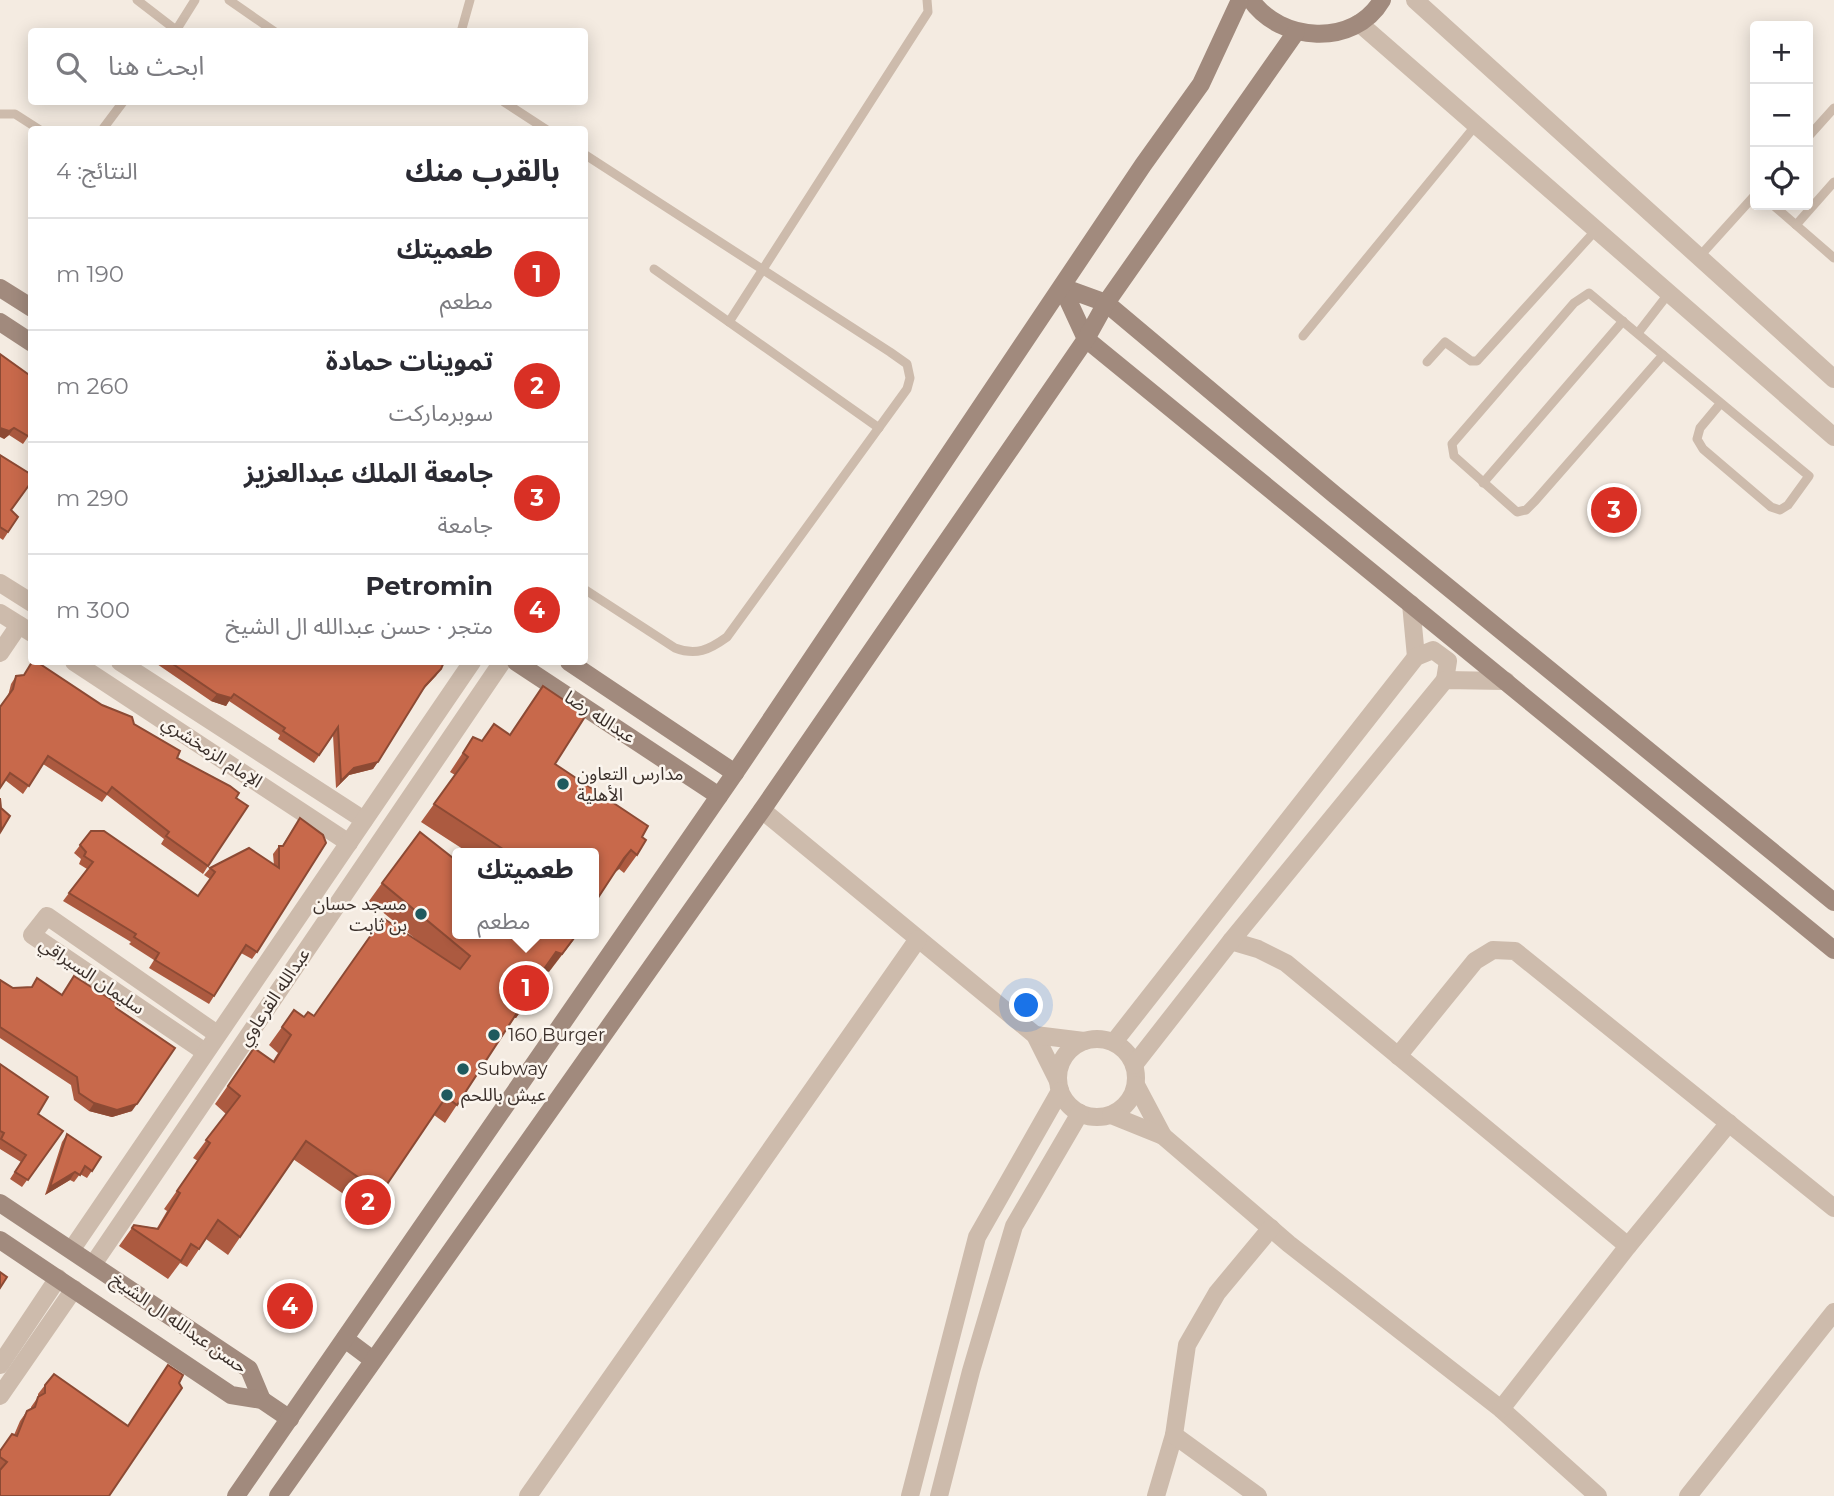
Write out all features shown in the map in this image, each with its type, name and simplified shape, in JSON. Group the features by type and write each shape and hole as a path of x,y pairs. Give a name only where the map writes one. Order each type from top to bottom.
{"main road":[{"path":"236,1496 735,773 1202,84 1240,0"},
{"path":"1251,0 1275,23 1297,32 1318,35 1339,32 1359,23 1382,0"},
{"path":"278,1496 762,810 1086,340 1107,303 1297,32"},
{"path":"1062,287 1107,303 1335,495 1834,902"},
{"path":"1062,287 1086,340 1834,950"},
{"path":"0,288 28,306"},
{"path":"0,322 28,340"},
{"name":"عبدالله رضا","path":"521,665 719,796"},
{"name":"عبدالله رضا","path":"573,665 735,773"},
{"name":"حسن عبدالله ال الشيخ","path":"0,1202 249,1369 262,1400"},
{"name":"حسن عبدالله ال الشيخ","path":"0,1240 231,1395 262,1400"},
{"path":"345,1339 373,1360"},
{"path":"262,1400 290,1419"}],"street":[{"path":"1415,0 1834,379"},
{"path":"1359,23 1834,437"},
{"path":"0,583 28,600"},
{"path":"1411,604 1416,657"},
{"path":"0,613 25,629 0,653"},
{"path":"1114,1042 1416,657 1433,650 1448,661 1445,680 1231,941 1134,1065"},
{"name":"الإمام الزمخشري","path":"79,665 349,843"},
{"name":"الإمام الزمخشري","path":"125,665 364,820"},
{"name":"عبدالله القرعاوي","path":"72,1249 470,665"},
{"name":"عبدالله القرعاوي","path":"94,1263 500,665"},
{"path":"1445,680 1506,681"},
{"path":"762,810 1035,1035 1065,1100 1080,1113 1100,1117 1111,1115 1130,1100 1136,1085"},
{"name":"سليمان السيراقي","path":"205,1052 32,935 47,916 217,1034"},
{"path":"528,1496 918,939"},
{"path":"1231,941 1258,949 1286,963 1628,1246"},
{"path":"1398,1056 1475,961 1493,950 1515,951 1834,1208"},
{"path":"1035,1035 1084,1041"},
{"path":"910,1496 977,1237 1059,1086 1062,1061 1077,1043 1104,1039 1114,1042 1130,1055 1136,1085 1163,1136"},
{"path":"939,1496 971,1371 1014,1226 1080,1113"},
{"path":"1111,1115 1163,1136 1271,1228 1501,1409 1598,1496"},
{"path":"1501,1409 1628,1246 1729,1123"},
{"path":"1156,1496 1174,1435 1187,1345 1217,1293 1271,1228"},
{"path":"0,1396 11,1360 58,1278"},
{"path":"11,1360 74,1289"},
{"path":"1694,1493 1834,1312"},
{"path":"1174,1435 1258,1496"}],"lane":[{"path":"137,0 171,28"},
{"path":"177,28 195,0"},
{"path":"229,0 269,28"},
{"path":"462,28 470,0"},
{"path":"729,322 928,12 926,0"},
{"path":"105,126 121,105"},
{"path":"509,105 541,126"},
{"path":"1813,131 1834,108"},
{"path":"0,114 15,114 34,126"},
{"path":"1303,336 1476,125"},
{"path":"588,157 907,364 910,378 907,389 727,638 709,650 688,653 675,648 588,592"},
{"path":"1796,225 1833,184"},
{"path":"1699,257 1750,201"},
{"path":"1779,210 1834,258"},
{"path":"1427,362 1445,342 1471,361 1477,361 1596,230"},
{"path":"654,269 879,428"},
{"path":"1663,355 1526,510 1517,512 1454,456 1451,450 1467,426 1581,296 1589,293 1810,476 1788,505 1780,510 1771,507 1703,449 1697,439 1700,428 1720,404"},
{"path":"1638,333 1669,293"},
{"path":"1483,482 1623,321"}],"building":[{"path":"0,354 28,374 28,436 14,428 9,431 0,428"},
{"path":"0,455 28,472 28,487 11,510 18,517 8,532 0,527"},
{"path":"30,665 42,665 102,705 132,717 134,724 180,751 177,758 239,793 236,798 248,806 208,866 166,836 169,832 112,787 107,794 48,756 29,786 10,773 0,788 0,707 13,689 16,676 24,675"},
{"path":"174,665 443,665 425,686 378,762 354,768 341,781 338,727 319,755 283,731 285,728 234,694 231,698 217,694"},
{"name":"مدارس التعاون الأهلية","path":"543,686 586,715 555,764 648,826 642,837 646,840 637,855 631,850 599,896 599,848 501,848 434,804 468,757 463,753 473,737 482,741 494,724 510,735"},
{"path":"0,798 1,808 10,816 1,831"},
{"path":"300,818 323,835 326,843 257,952 246,945 214,996 155,960 159,953 134,937 136,934 69,893 93,862 84,856 86,852 80,845 91,831 104,831 198,896 215,872 210,868 249,848 279,868 279,846 283,846"},
{"path":"420,832 452,857 452,939 573,939 562,954 556,952 542,972 546,976 529,1000 526,999 457,1105 446,1097 381,1193 306,1141 240,1237 218,1220 199,1249 191,1244 181,1261 132,1228 134,1225 158,1229 180,1193 177,1191 210,1143 206,1140 240,1096 228,1086 254,1048 274,1062 291,1035 282,1027 294,1010 304,1017 308,1012 314,1016 383,918 460,969 470,956 382,883"},
{"path":"74,976 118,1004 116,1008 175,1048 137,1104 117,1110 94,1103 79,1093 77,1077 0,1027 0,980 13,988 32,987 37,978 62,995"},
{"path":"0,1064 48,1097 38,1114 63,1131 28,1180 15,1172 26,1155 1,1139 4,1133 0,1131"},
{"path":"67,1134 101,1157 92,1171 85,1166 80,1175 75,1172 50,1187"},
{"path":"0,1272 7,1277 0,1288"},
{"path":"168,1365 183,1375 179,1383 182,1388 109,1496 0,1496 0,1470 7,1462 0,1457 0,1451 12,1434 17,1436 27,1411 35,1407 38,1397 45,1393 45,1385 54,1374 128,1426"}],"place":[{"name":"جامعة الملك عبدالعزيز","path":"1614,510"},
{"name":"مدارس التعاون الأهلية","path":"563,784"},
{"name":"مسجد حسان بن ثابت","path":"421,914"},
{"name":"طعميتك","path":"526,988"},
{"name":"160 Burger","path":"494,1035"},
{"name":"Subway","path":"463,1069"},
{"name":"عيش باللحم","path":"447,1095"},
{"name":"تموينات حمادة","path":"368,1202"},
{"name":"Petromin","path":"290,1306"}]}
